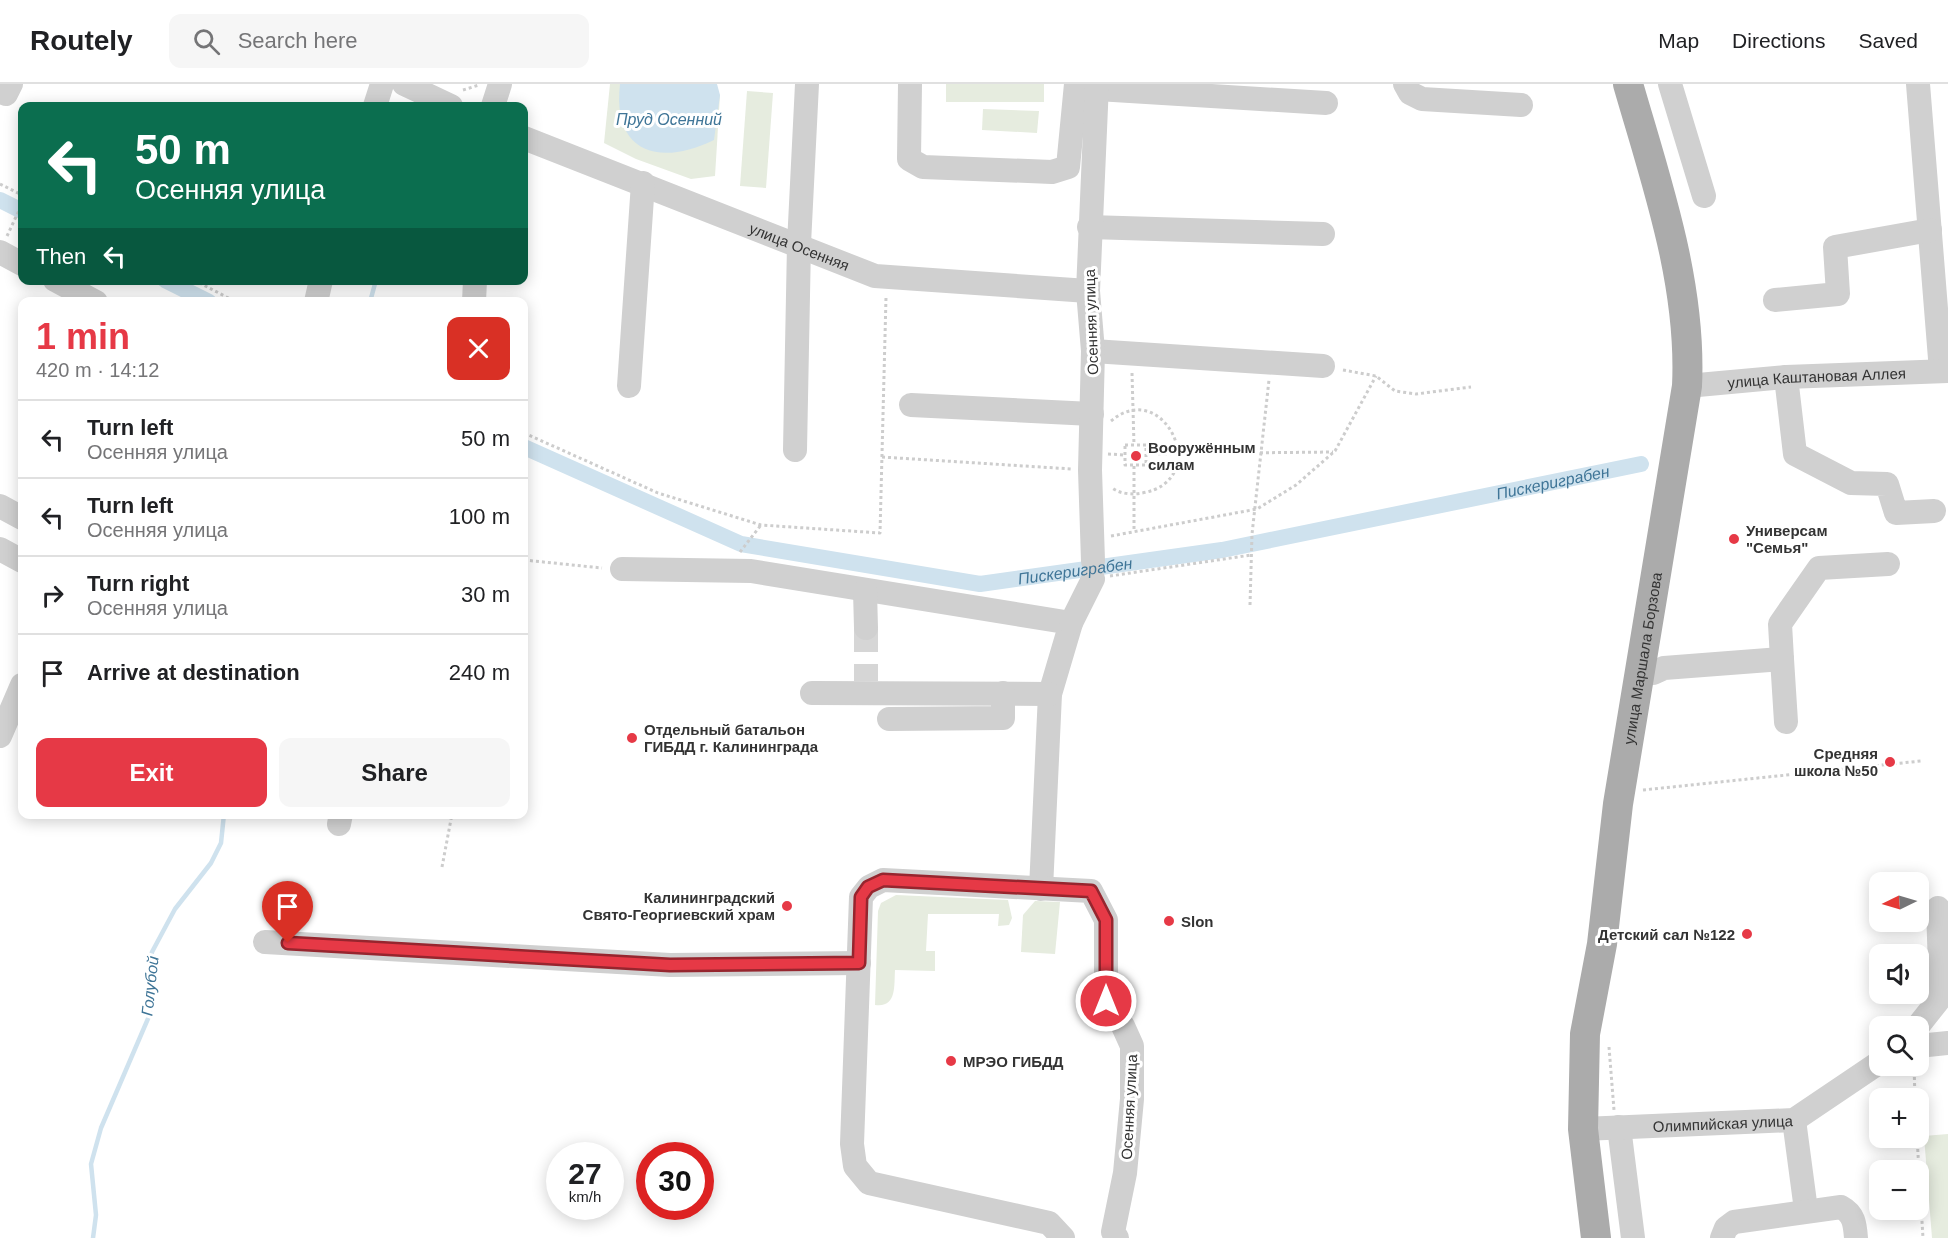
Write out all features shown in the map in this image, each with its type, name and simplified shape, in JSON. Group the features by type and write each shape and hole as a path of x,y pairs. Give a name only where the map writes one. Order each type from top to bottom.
{"main road":[{"name":"улица Маршала Борзова","path":"1596,1238 1583,1129 1585,1034 1602,944 1618,804 1687,386 1688,334 1677,268 1628,84"}],"street":[{"path":"376,102 382,84"},
{"path":"404,84 452,100"},
{"path":"494,102 500,84"},
{"path":"795,450 799,244 807,84"},
{"path":"910,84 909,159 923,167 1052,172 1068,167 1086,86 1326,103"},
{"path":"1405,84 1410,93 1422,99 1521,105"},
{"path":"1671,84 1704,196"},
{"path":"1918,84 1944,371"},
{"name":"Осенняя улица","path":"1086,86 1088,291 1099,419 1099,469 1093,570"},
{"name":"улица Осенняя","path":"528,140 799,244 875,276 1088,291"},
{"path":"629,386 642,183"},
{"path":"1089,227 1323,234"},
{"path":"1775,300 1838,294 1835,247 1930,230"},
{"path":"0,252 18,262"},
{"path":"64,285 87,297"},
{"path":"1093,351 1323,366"},
{"name":"улица Каштановая Аллея","path":"1687,386 1786,376 1944,371"},
{"path":"1786,376 1795,453 1851,483 1887,484 1896,513 1934,511"},
{"path":"911,405 1099,419"},
{"path":"0,506 18,516"},
{"path":"0,549 18,559"},
{"path":"1786,722 1780,624 1819,568 1888,564"},
{"path":"622,569 751,571 1071,623"},
{"path":"1041,888 1050,694 1071,623 1093,570"},
{"path":"866,591 866,628"},
{"path":"1639,671 1653,673 1664,668 1782,659"},
{"path":"812,693 866,687 1050,694"},
{"path":"889,719 1003,717 1003,693"},
{"path":"0,736 18,694"},
{"name":"Осенняя улица","path":"1064,1238 1049,1223 869,1183 855,1166 852,1144 861,897 868,887 883,880 1091,891 1106,920 1106,1001 1123,1026 1132,1047 1132,1099 1125,1173 1113,1232 1117,1238"},
{"path":"1925,1016 1941,997 1938,908"},
{"path":"264,942 670,965 859,963"},
{"path":"1929,1045 1948,1043"},
{"name":"Олимпийская улица","path":"1583,1129 1794,1120 1869,1069"},
{"path":"1794,1120 1806,1210"},
{"path":"1616,1127 1633,1238"},
{"path":"1722,1238 1725,1228 1734,1222 1806,1210 1841,1207 1849,1212 1855,1222 1856,1238"}],"path":[{"path":"452,100 484,84"},
{"path":"0,184 18,193"},
{"path":"16,219 18,214"},
{"path":"528,435 658,493 761,525 880,533 886,277"},
{"path":"204,285 226,297"},
{"path":"1250,605 1252,534 1257,509 1270,363"},
{"path":"1323,366 1376,376 1395,391 1416,394 1471,387"},
{"path":"1122,372 1133,373 1134,445"},
{"path":"1093,570 1113,534 1257,509 1296,485 1335,452 1376,376"},
{"path":"1099,419 1114,418 1132,411 1150,411 1165,422 1176,436 1179,455 1173,474 1159,490 1133,494 1114,490 1099,469"},
{"path":"1125,445 1146,445 1146,454 1146,465 1125,465 1125,445"},
{"path":"1146,454 1335,452"},
{"path":"882,457 1099,469 1125,454"},
{"path":"1134,465 1134,530"},
{"path":"740,553 761,525"},
{"path":"1093,570 1251,555"},
{"path":"528,560 622,569"},
{"path":"1639,790 1921,760"},
{"path":"442,867 451,819"},
{"path":"1609,1044 1616,1127"},
{"path":"1918,1148 1923,1238"}],"shaded area":[{"name":"Пруд Осенний","path":"610,84 684,84 720,95 715,176 691,179 636,159 604,143"},
{"path":"946,84 1044,84 1044,102 946,102"},
{"path":"747,91 773,93 766,188 740,186"},
{"path":"983,109 1039,111 1037,133 982,130"},
{"path":"896,895 1008,900 1012,918 1009,925 998,926 999,914 928,914 926,951 935,951 935,971 895,970 891,999 882,1005 875,1005 878,911 881,903"},
{"path":"1035,901 1060,902 1055,954 1021,952 1023,915"},
{"path":"1948,1134 1948,1238 1932,1238 1929,1160 1926,1160 1925,1148 1929,1148 1929,1136"}],"water":[{"name":"Пруд Осенний","path":"620,84 717,84 720,95 714,140 675,152 658,152 643,148 632,139 624,126 619,107"}],"waterway":[{"name":"Пискериграбен","path":"0,200 18,209"},
{"name":"Пискериграбен","path":"175,285 199,297"},
{"name":"Голубой","path":"371,297 375,285"},
{"name":"Пискериграбен","path":"528,449 741,544 980,584 1222,550 1641,464"},
{"name":"Голубой","path":"93,1238 96,1215 91,1164 101,1128 150,1014 149,968 152,952 175,909 211,863 221,843 223,819"}],"tunnel":[{"path":"866,628 866,681"}],"place":[{"name":"Вооружённым силам","path":"1136,456"},
{"name":"Универсам \"Семья\"","path":"1734,539"},
{"name":"Отдельный батальон ГИБДД г. Калининграда","path":"632,738"},
{"name":"Средняя школа №50","path":"1890,762"},
{"name":"Калининградский Свято-Георгиевский храм","path":"787,906"},
{"name":"Slon","path":"1169,921"},
{"name":"Детский сал №122","path":"1747,934"},
{"name":"МРЭО ГИБДД","path":"951,1061"}],"route":[{"path":"288,943 670,965 859,963 861,897 868,887 883,880 1091,891 1106,920 1106,1001"}]}
